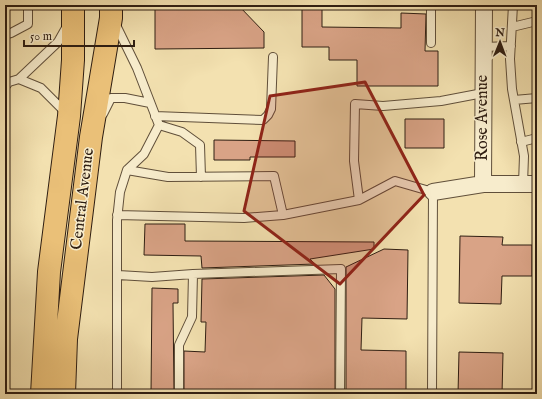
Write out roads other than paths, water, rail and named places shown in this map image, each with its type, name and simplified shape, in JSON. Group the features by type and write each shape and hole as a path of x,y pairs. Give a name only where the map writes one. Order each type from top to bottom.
{"main road":[{"name":"Central Avenue","path":"42,387 49,272 69,116 73,60 73,10"},
{"name":"Central Avenue","path":"65,389 66,339 91,136 111,11"}],"street":[{"name":"Rose Avenue","path":"483,184 484,5"},
{"path":"433,192 483,184 530,184"}],"lane":[{"path":"5,35 28,24 28,5"},
{"path":"431,5 431,43"},
{"path":"513,5 510,60 514,100 530,184"},
{"path":"6,82 19,79 58,42 73,10"},
{"path":"111,11 137,68 159,125 182,132 200,145 201,177"},
{"path":"512,27 537,21"},
{"path":"484,47 511,46"},
{"path":"155,116 263,120 271,109 273,57"},
{"path":"19,79 40,88 69,116"},
{"path":"359,200 354,161 355,104 383,106 426,103 483,93"},
{"path":"91,136 111,98 125,98 150,103"},
{"path":"514,100 537,98"},
{"path":"116,394 118,215 120,192 127,170 144,154 159,125"},
{"path":"522,142 537,138"},
{"path":"127,170 168,177 274,176 283,215"},
{"path":"118,215 244,218 283,215 359,200 395,181 433,192 432,394"},
{"path":"118,275 152,277 192,274 341,269 340,394"},
{"path":"179,394 179,345 192,317 192,274"}]}
